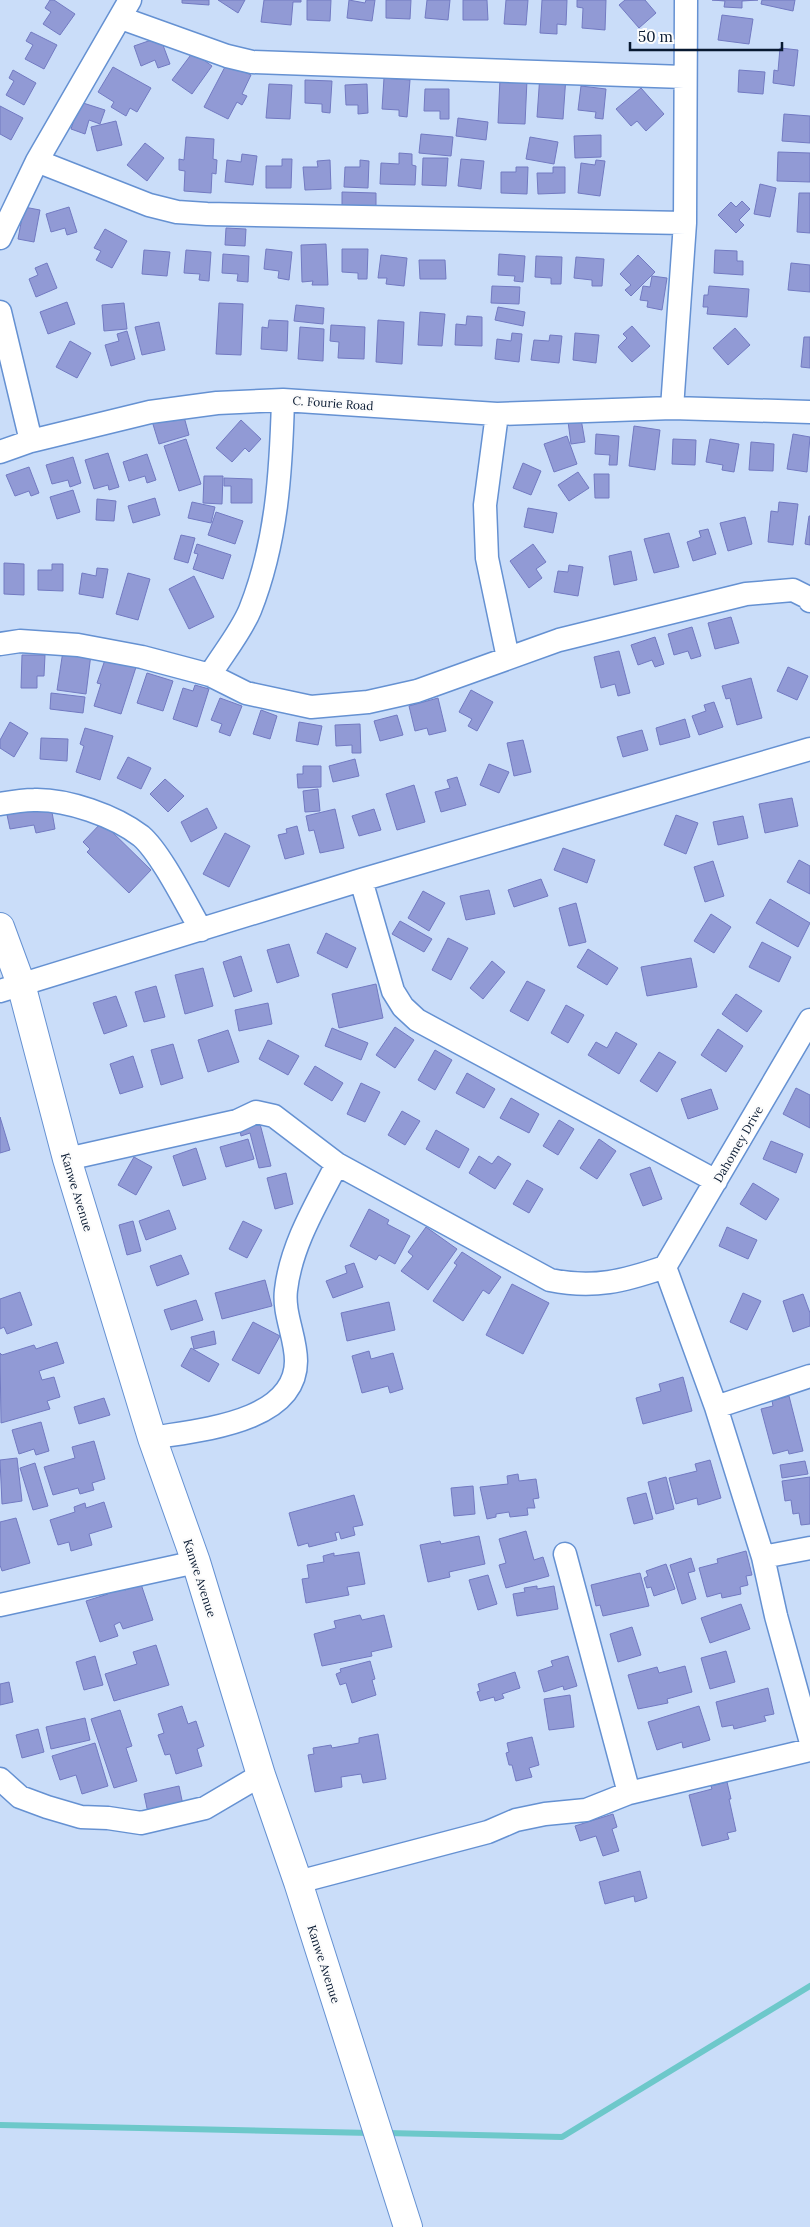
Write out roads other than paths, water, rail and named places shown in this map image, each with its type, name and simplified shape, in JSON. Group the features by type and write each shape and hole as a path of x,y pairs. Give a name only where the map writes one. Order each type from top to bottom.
{"main road":[{"name":"Kanwe Avenue","path":"0,927 10,988 67,1159 152,1438 196,1562 261,1775 298,1882 408,2227"}],"street":[{"path":"672,408 685,223 684,77 686,0"},
{"path":"0,238 38,161 125,9 227,56 252,62 684,77"},
{"path":"38,161 149,206 177,212 685,223"},
{"path":"0,312 31,442"},
{"path":"210,676 249,612 272,538 281,467 283,400"},
{"name":"C. Fourie Road","path":"0,452 31,442 150,412 217,403 283,400 497,414 672,408 810,412"},
{"path":"497,414 485,505 487,558 508,658"},
{"path":"0,644 20,641 78,645 142,657 210,676 246,693 310,707 368,702 417,691 559,640 746,594 793,590 810,601"},
{"path":"10,988 361,880 810,749"},
{"path":"0,804 35,800 74,804 106,816 142,837 162,864 201,930"},
{"path":"361,880 393,991 403,1007 418,1020 716,1181"},
{"name":"Dahomey Drive","path":"665,1267 810,1020"},
{"path":"67,1159 238,1121 256,1112 274,1116 337,1164 550,1280 576,1285 624,1281 665,1267 716,1407 763,1557 776,1616 810,1738"},
{"path":"152,1438 224,1425 261,1412 281,1398 291,1385 296,1370 296,1358 286,1292 289,1268 315,1207 337,1164"},
{"path":"716,1407 810,1376"},
{"path":"763,1557 810,1548"},
{"path":"565,1554 629,1793"},
{"path":"0,1605 196,1562"},
{"path":"298,1882 488,1832 516,1820 545,1814 586,1810 629,1793 810,1750"},
{"path":"0,1779 20,1797 81,1818 108,1818 141,1823 204,1808 261,1775"}],"waterway":[{"path":"386,2133 562,2137 810,1986"},
{"path":"0,2125 371,2133"}]}
